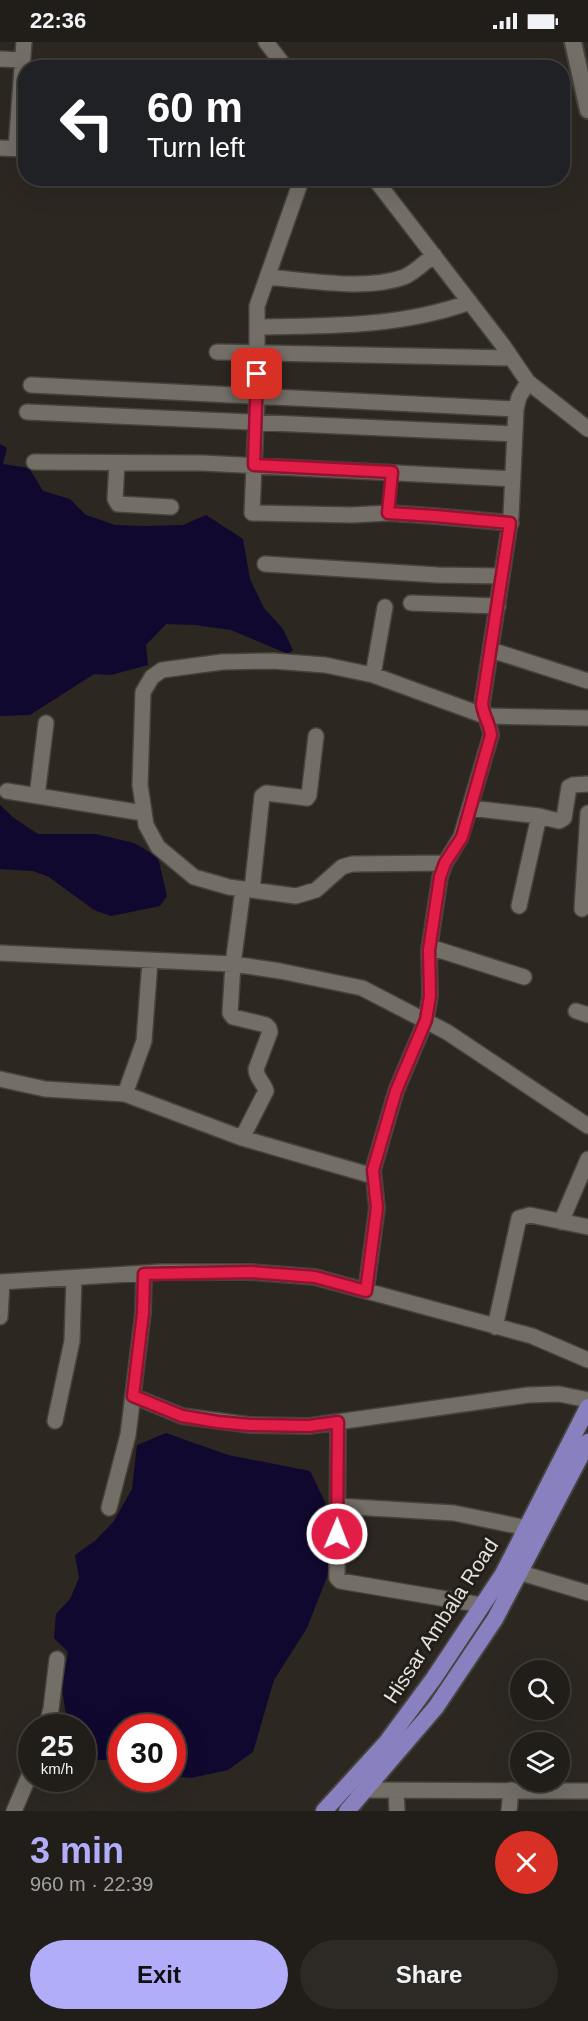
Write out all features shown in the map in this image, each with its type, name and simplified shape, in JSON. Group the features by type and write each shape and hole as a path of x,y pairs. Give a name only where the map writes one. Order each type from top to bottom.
{"main road":[{"name":"Hissar Ambala Road","path":"347,1811 436,1707 495,1619 527,1528 588,1407"},
{"name":"Hissar Ambala Road","path":"324,1811 386,1743 434,1678 482,1605 513,1570 588,1442"}],"street":[{"path":"0,59 22,60 24,42"},
{"path":"266,42 280,60"},
{"path":"573,42 588,110"},
{"path":"0,148 18,149"},
{"path":"299,186 257,306 257,397 252,513 352,515 388,513 510,523"},
{"path":"380,186 470,302 528,382 588,429"},
{"path":"267,277 333,283 388,282 406,276 434,255"},
{"path":"257,327 330,326 387,321 453,309 470,302"},
{"path":"216,352 511,358"},
{"path":"366,1291 377,1208 373,1176 396,1091 426,1020 430,996 430,947 437,888 445,863 462,837 491,735 482,704 510,523 516,409 519,397 528,382"},
{"path":"31,385 516,409"},
{"path":"27,412 515,434"},
{"path":"34,462 202,463 513,479"},
{"path":"117,463 115,499 118,504 171,507"},
{"path":"266,564 438,575 502,576"},
{"path":"411,603 498,606"},
{"path":"374,675 386,607"},
{"path":"491,650 588,681"},
{"path":"445,863 351,864 342,867 316,890 296,896 230,887 194,877 158,847 146,825 143,813 140,785 143,692 152,677 162,670 222,662 273,661 325,665 374,675 485,716 588,718"},
{"path":"37,796 46,723"},
{"path":"242,1138 266,1091 256,1075 256,1069 269,1028 266,1025 233,1017 230,1013 233,963 248,890 261,800 266,793 307,798 316,736"},
{"path":"470,808 562,820 569,787 588,784"},
{"path":"7,791 143,813"},
{"path":"582,909 588,813"},
{"path":"519,906 539,816"},
{"path":"430,947 524,977"},
{"path":"0,953 233,963 362,988 447,1032 588,1126"},
{"path":"124,1094 144,1041 150,961"},
{"path":"0,1078 39,1088 124,1094 242,1138 373,1176"},
{"path":"561,1222 588,1155"},
{"path":"495,1326 519,1218 530,1215 588,1227"},
{"path":"0,1317 1,1282 144,1274 252,1272 315,1277 532,1336 588,1360"},
{"path":"109,1508 128,1435 143,1313 144,1274"},
{"path":"56,1421 72,1341 74,1278"},
{"path":"133,1396 182,1416 250,1425 309,1426 528,1395 559,1394 588,1400"},
{"path":"338,1422 337,1575 340,1581 482,1605"},
{"path":"338,1506 454,1513 527,1528"},
{"path":"513,1570 588,1593"},
{"path":"50,1714 57,1659"},
{"path":"345,1788 364,1791 510,1790"},
{"path":"570,1790 588,1790"},
{"path":"396,1791 397,1811"},
{"path":"14,1811 22,1792"},
{"path":"509,1811 511,1792"}],"lane":[{"path":"388,513 392,472"}],"shaded area":[{"path":"0,444 7,448 3,464 29,468 43,491 70,499 86,515 115,525 145,526 183,525 206,515 243,539 250,579 264,608 283,629 293,650 288,654 231,630 166,624 146,645 148,665 111,675 94,674 30,715 0,716"},
{"path":"0,805 14,818 38,834 96,834 134,843 158,857 167,896 160,906 111,916 94,910 49,877 33,871 0,869"},
{"path":"166,1433 228,1455 310,1471 325,1502 331,1544 327,1577 307,1628 274,1680 253,1752 228,1770 186,1777 186,1714 108,1714 108,1760 97,1760 96,1714 66,1714 62,1689 68,1652 54,1638 56,1614 70,1599 79,1578 75,1555 96,1540 114,1521 132,1489 137,1445"}],"route":[{"path":"257,374 254,465 392,472 388,513 510,523 482,704 482,711 490,727 491,735 462,837 445,863 437,888 429,950 429,1007 426,1020 396,1091 373,1170 377,1208 366,1291 315,1277 252,1272 144,1274 143,1313 133,1396 182,1416 218,1422 309,1426 338,1422 337,1534"}]}
